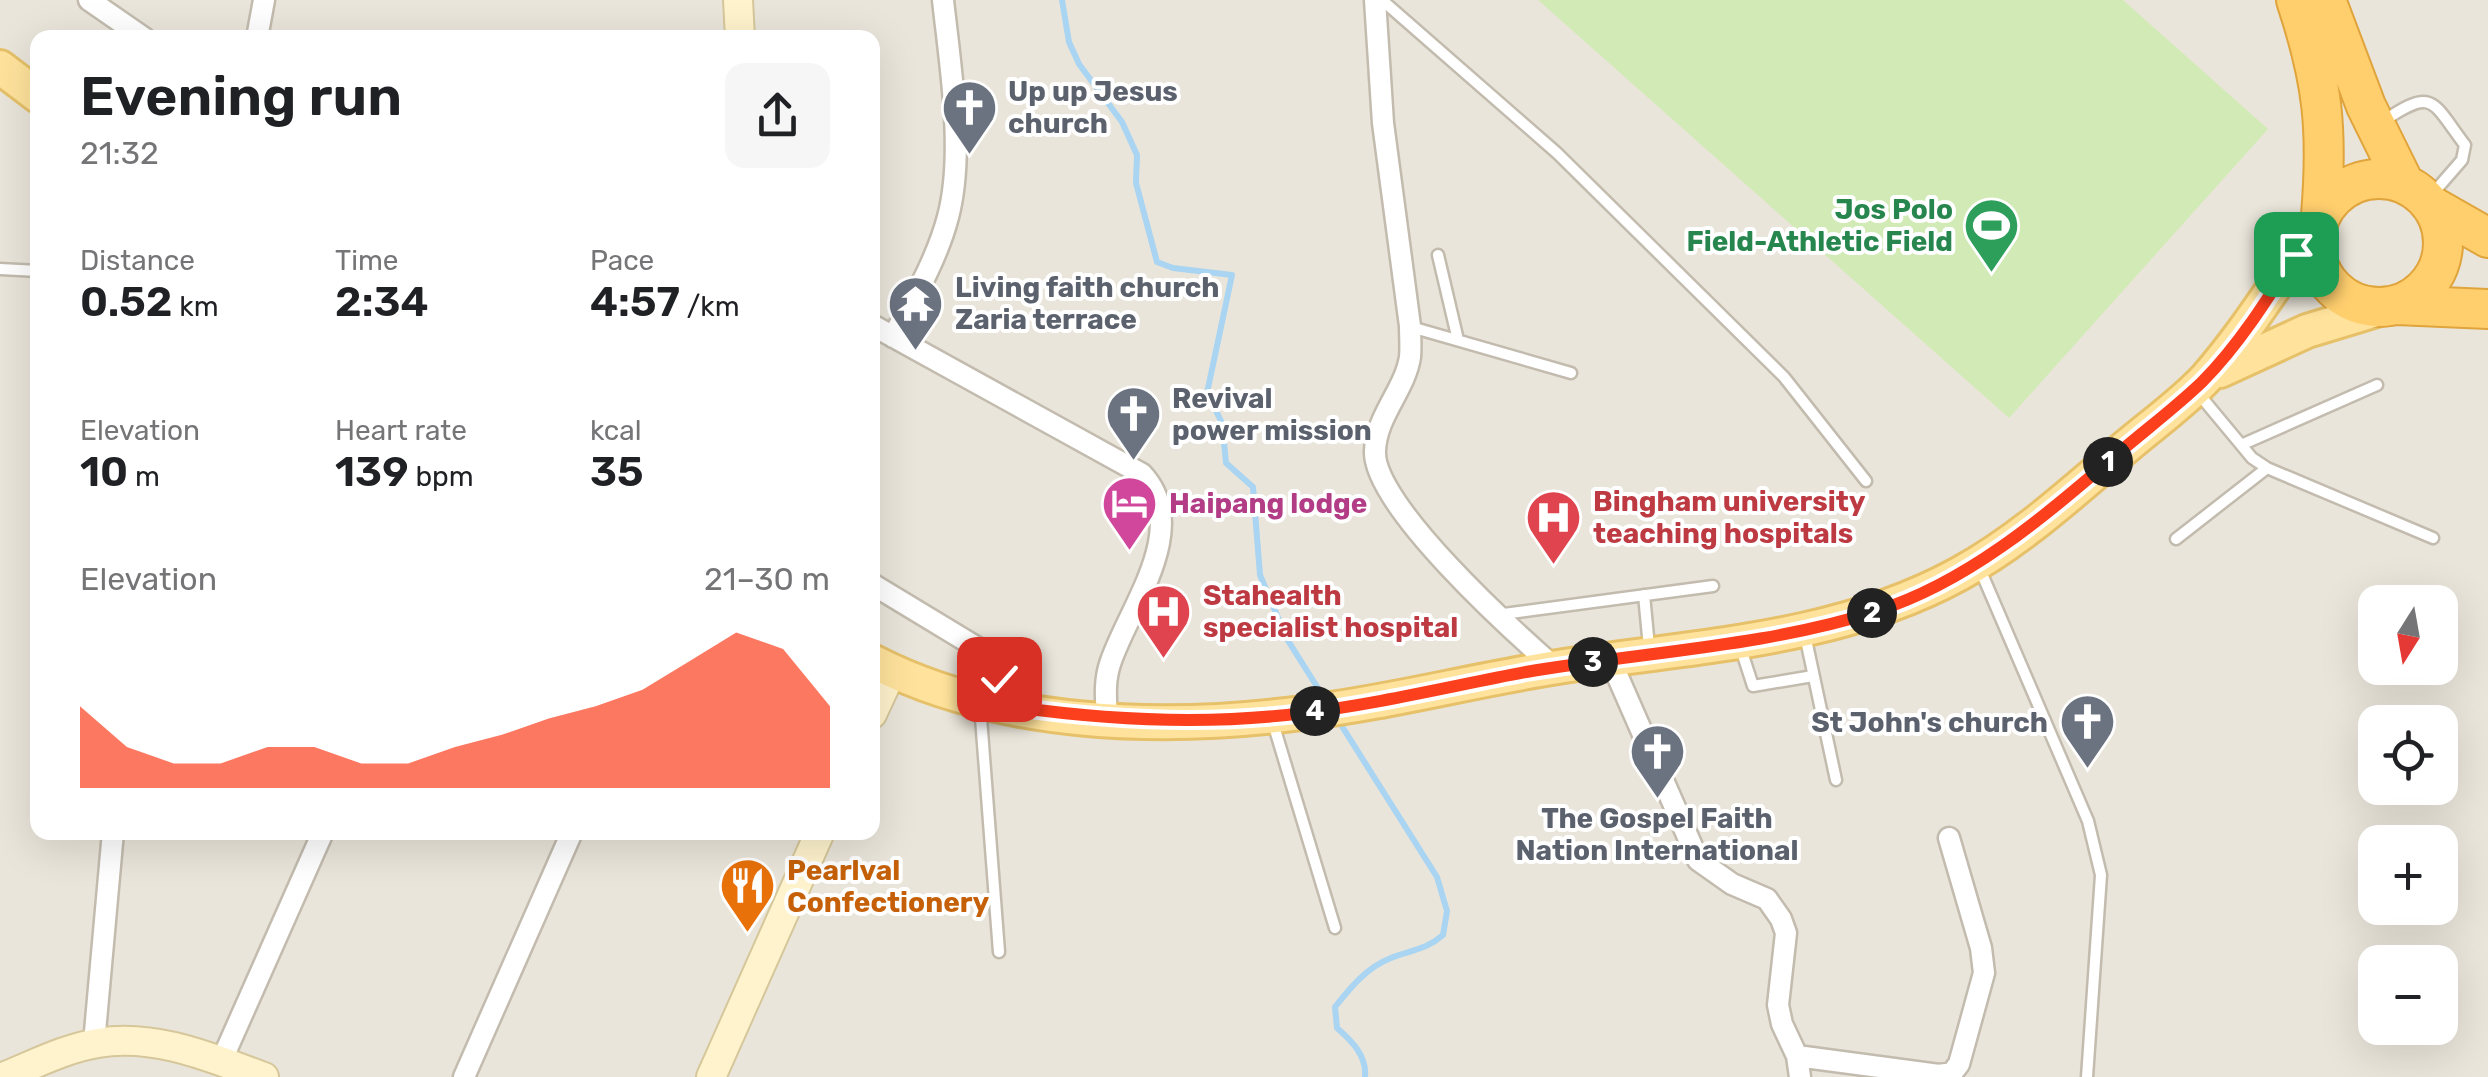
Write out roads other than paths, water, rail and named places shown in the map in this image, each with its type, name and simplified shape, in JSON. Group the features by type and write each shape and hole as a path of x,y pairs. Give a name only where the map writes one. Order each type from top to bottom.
{"highway":[{"path":"2296,0 2316,61 2325,115 2316,253 2326,279 2358,304 2488,309"},
{"path":"2326,0 2376,126 2443,231 2442,258 2421,292 2391,306"},
{"path":"2319,220 2332,198 2347,186 2385,178 2488,238"}],"main road":[{"path":"0,67 30,90"},
{"path":"2199,385 2319,220"},
{"path":"882,666 990,702 1107,718 1286,715 1803,629 1879,611 1977,563 2051,510 2199,385 2276,342 2391,306"}],"street":[{"path":"89,0 132,30"},
{"path":"258,30 264,0"},
{"path":"738,0 740,30"},
{"path":"893,337 938,248 949,214 953,142 942,0"},
{"path":"1378,0 1382,123 1410,326 1410,360 1379,429 1374,454 1389,495 1474,597 1554,668"},
{"path":"880,330 1142,474 1150,483 1159,514 1159,536 1144,592 1110,661 1105,694 1107,718"},
{"path":"880,589 982,650 999,679 990,702"},
{"path":"1610,659 1698,860 1732,884 1767,899 1782,919 1786,932 1778,1005 1799,1066 1939,1074 1952,1073 1959,1064 1984,973 1981,948 1949,838"},
{"path":"94,1043 112,840"},
{"path":"224,1068 320,840"},
{"path":"464,1077 568,840"},
{"path":"711,1077 816,840"},
{"path":"3,1077 94,1043 151,1042 224,1068 264,1077"}],"lane":[{"path":"1378,0 1557,152 1784,376 1866,481"},
{"path":"2376,126 2414,101 2424,100 2434,104 2465,146 2462,160 2421,196"},
{"path":"1438,256 1458,340"},
{"path":"0,269 30,271"},
{"path":"1410,326 1571,373"},
{"path":"2199,385 2241,445 2267,468 2433,538"},
{"path":"2241,445 2377,386"},
{"path":"2176,540 2267,468"},
{"path":"1977,563 2088,821 2100,875 2087,1077"},
{"path":"1495,615 1713,586"},
{"path":"1644,595 1650,653"},
{"path":"1803,629 1836,780"},
{"path":"1738,640 1753,686 1814,676"},
{"path":"990,702 999,952"},
{"path":"1286,715 1335,928"}],"waterway":[{"path":"1062,0 1069,42 1079,64 1122,122 1137,155 1136,183 1157,262 1173,268 1232,275 1207,393 1222,423 1226,463 1253,487 1260,575 1287,639 1326,701"},
{"path":"1338,720 1437,877 1447,911 1443,935 1374,967 1335,1007 1337,1028 1361,1056 1365,1077"}],"place":[{"name":"Up up Jesus church","path":"969,156"},
{"name":"Jos Polo Field-Athletic Field","path":"1992,274"},
{"name":"Living faith church Zaria terrace","path":"916,352"},
{"name":"Revival power mission","path":"1133,463"},
{"name":"Haipang lodge","path":"1130,552"},
{"name":"Bingham university teaching hospitals","path":"1554,566"},
{"name":"Stahealth specialist hospital","path":"1164,660"},
{"name":"St John's church","path":"2087,771"},
{"name":"The Gospel Faith Nation International","path":"1657,801"},
{"name":"Pearlval Confectionery","path":"748,935"}]}
